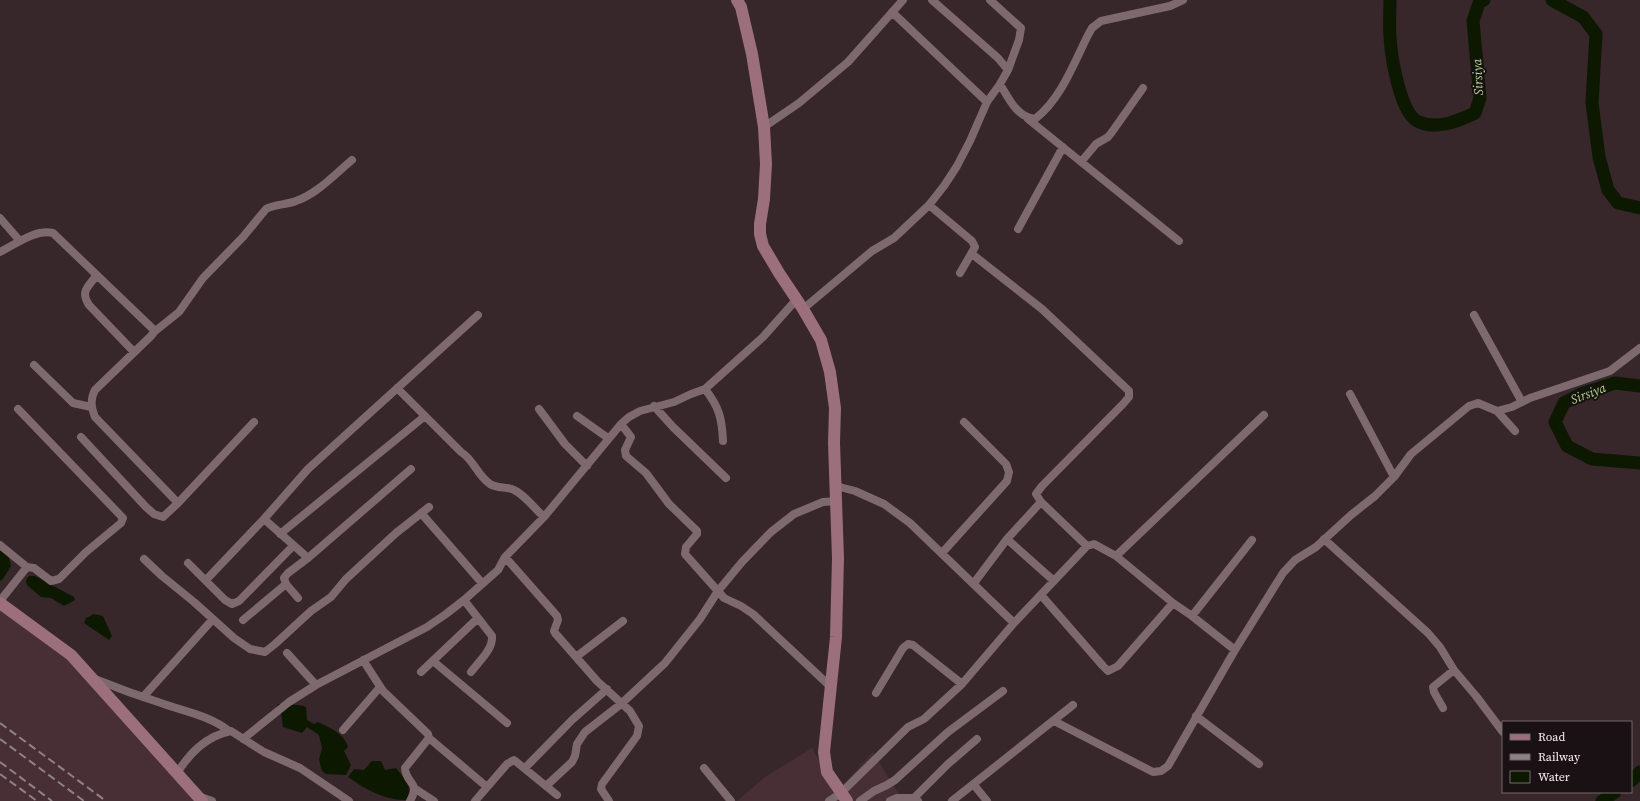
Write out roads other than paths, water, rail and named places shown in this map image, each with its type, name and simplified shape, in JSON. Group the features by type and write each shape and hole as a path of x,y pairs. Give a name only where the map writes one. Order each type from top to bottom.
{"street":[{"path":"737,0 752,54 764,127 766,164 760,234 763,246 821,340 830,372 835,408 834,443 838,558 836,637 832,688 825,731 824,752 827,772 844,797"},
{"path":"764,127 799,103 848,62 903,0"},
{"path":"932,0 998,58 1008,70"},
{"path":"243,739 289,702 316,685 427,627 464,600 498,570 505,557 544,517 587,466 608,438 629,417 654,406 674,402 691,394 705,390 763,336 800,305 872,251 894,238 929,205 957,166 987,102 1008,70 1019,40 1021,28 990,0"},
{"path":"1027,118 1035,119 1050,105 1064,82 1092,28 1101,21 1170,6 1183,0"},
{"path":"892,12 987,102"},
{"path":"1000,84 1011,103 1027,118 1179,241"},
{"path":"1081,162 1096,144 1108,137 1143,88"},
{"path":"1018,229 1063,147"},
{"path":"178,503 95,416 91,407 91,399 95,390 154,332 179,312 203,278 243,237 266,209 271,206 304,198 352,160"},
{"path":"929,205 972,240 975,246 972,254 960,273"},
{"path":"0,218 20,241"},
{"path":"0,252 20,241 42,232 53,233 63,240 153,329 154,332"},
{"path":"972,254 1042,309 1129,391 1129,397 1123,404 1042,486 1036,494 1041,502 1087,546"},
{"path":"97,275 86,290 84,294 85,299 134,352"},
{"path":"206,580 264,520 308,469 478,315"},
{"path":"1474,315 1522,402"},
{"path":"1497,411 1512,407 1522,402 1610,371 1640,348"},
{"path":"34,365 73,403 91,407"},
{"path":"397,388 461,452 471,459 483,478 495,487 507,488 516,491 544,517"},
{"path":"705,390 713,400 720,413 722,441"},
{"path":"1350,394 1394,477"},
{"path":"1054,720 1153,772 1161,772 1168,766 1235,650 1283,573 1295,560 1316,548 1324,539 1375,496 1394,477 1411,454 1469,406 1478,403 1497,411 1515,431"},
{"path":"654,406 673,427 726,478"},
{"path":"0,545 27,567 34,568 46,578 51,581 55,581 86,552 121,523 122,518 18,409"},
{"path":"539,409 565,444 587,466"},
{"path":"1116,556 1264,415"},
{"path":"280,534 425,416"},
{"path":"577,416 608,438"},
{"path":"81,437 146,507 160,517 165,516 178,503 254,422"},
{"path":"942,554 1006,481 1009,472 1006,464 964,422"},
{"path":"621,424 631,438 625,450 626,456 646,473 669,504 697,531 697,534 686,547 684,554 724,598 741,606 753,614 832,688"},
{"path":"298,598 286,584 284,578 288,573 308,558 411,469"},
{"path":"836,486 855,491 884,504 910,523 1014,623"},
{"path":"546,786 572,762 575,756 577,744 585,732 620,704 665,663 700,620 718,591 742,562 783,522 794,514 823,502 837,501"},
{"path":"974,583 1007,539 1041,502"},
{"path":"144,559 234,638 250,649 265,652 311,611 331,598 346,579 396,533 429,507"},
{"path":"420,513 482,583"},
{"path":"264,520 308,558"},
{"path":"1007,539 1054,582"},
{"path":"1324,539 1428,633 1440,647 1454,670 1502,731"},
{"path":"1192,616 1252,540"},
{"path":"829,801 844,797 908,727 924,719 962,684 1014,623 1087,546 1094,544 1116,556 1235,650"},
{"path":"188,563 225,600 232,604 239,601 294,546"},
{"path":"505,557 557,616 558,620 554,631 597,681 607,689 635,718 639,726 639,732 602,784 601,789 609,801"},
{"path":"27,567 0,602 71,655 200,799 212,801"},
{"path":"243,620 286,584"},
{"path":"1041,595 1108,671 1118,666 1174,603"},
{"path":"464,600 492,636 492,642 489,649 471,672"},
{"path":"421,672 478,618"},
{"path":"143,697 214,619"},
{"path":"576,658 623,621"},
{"path":"876,693 903,648 908,644 913,645 962,684"},
{"path":"287,653 316,685"},
{"path":"362,660 380,687 428,734 429,738 487,788"},
{"path":"433,661 507,724"},
{"path":"1442,708 1433,687 1454,670"},
{"path":"90,677 206,718 224,727 264,752 300,768 349,801"},
{"path":"343,730 380,687"},
{"path":"524,768 572,720 607,689"},
{"path":"860,801 874,791 895,780 948,732 1003,691"},
{"path":"952,801 1073,706"},
{"path":"1196,716 1259,764"},
{"path":"177,773 199,745 229,731"},
{"path":"410,801 415,792 414,784 406,774 405,768 429,738"},
{"path":"890,801 897,798 916,799 948,764 976,739"},
{"path":"475,801 511,761 518,762 557,795"},
{"path":"704,768 731,801"},
{"path":"974,785 988,801"},
{"path":"414,788 434,801"}],"water":[{"path":"0,548 8,554 11,566 3,579 0,581"},
{"path":"29,576 35,576 74,597 75,600 64,606 51,598 41,597 27,585 26,580"},
{"path":"94,614 103,616 112,636 109,640 84,623 86,618"},
{"path":"278,704 299,705 306,707 307,720 314,724 318,722 327,726 343,738 348,747 344,751 351,765 346,775 326,774 322,771 319,759 322,748 319,735 307,727 302,733 283,727 281,713 276,708"},
{"path":"372,761 381,761 385,770 396,768 409,786 409,795 407,800 391,799 383,796 368,790 348,777 354,769 364,770"}],"waterway":[{"name":"Sirsiya","path":"1390,0 1391,46 1402,97 1412,117 1419,122 1433,125 1448,124 1475,113 1480,98 1473,21 1479,3 1484,0"},
{"name":"Sirsiya","path":"1552,0 1583,17 1596,34 1592,103 1599,157 1608,190 1618,203 1640,208"},
{"name":"Sirsiya","path":"1640,386 1615,383 1581,394 1564,403 1555,422 1567,446 1592,459 1640,463"},
{"name":"Sirsiya","path":"1632,780 1640,772"},
{"name":"Sirsiya","path":"1602,801 1614,793"}],"railway":[{"path":"0,723 106,801"},
{"path":"0,739 84,801"},
{"path":"0,762 52,801"},
{"path":"0,774 37,801"}]}
